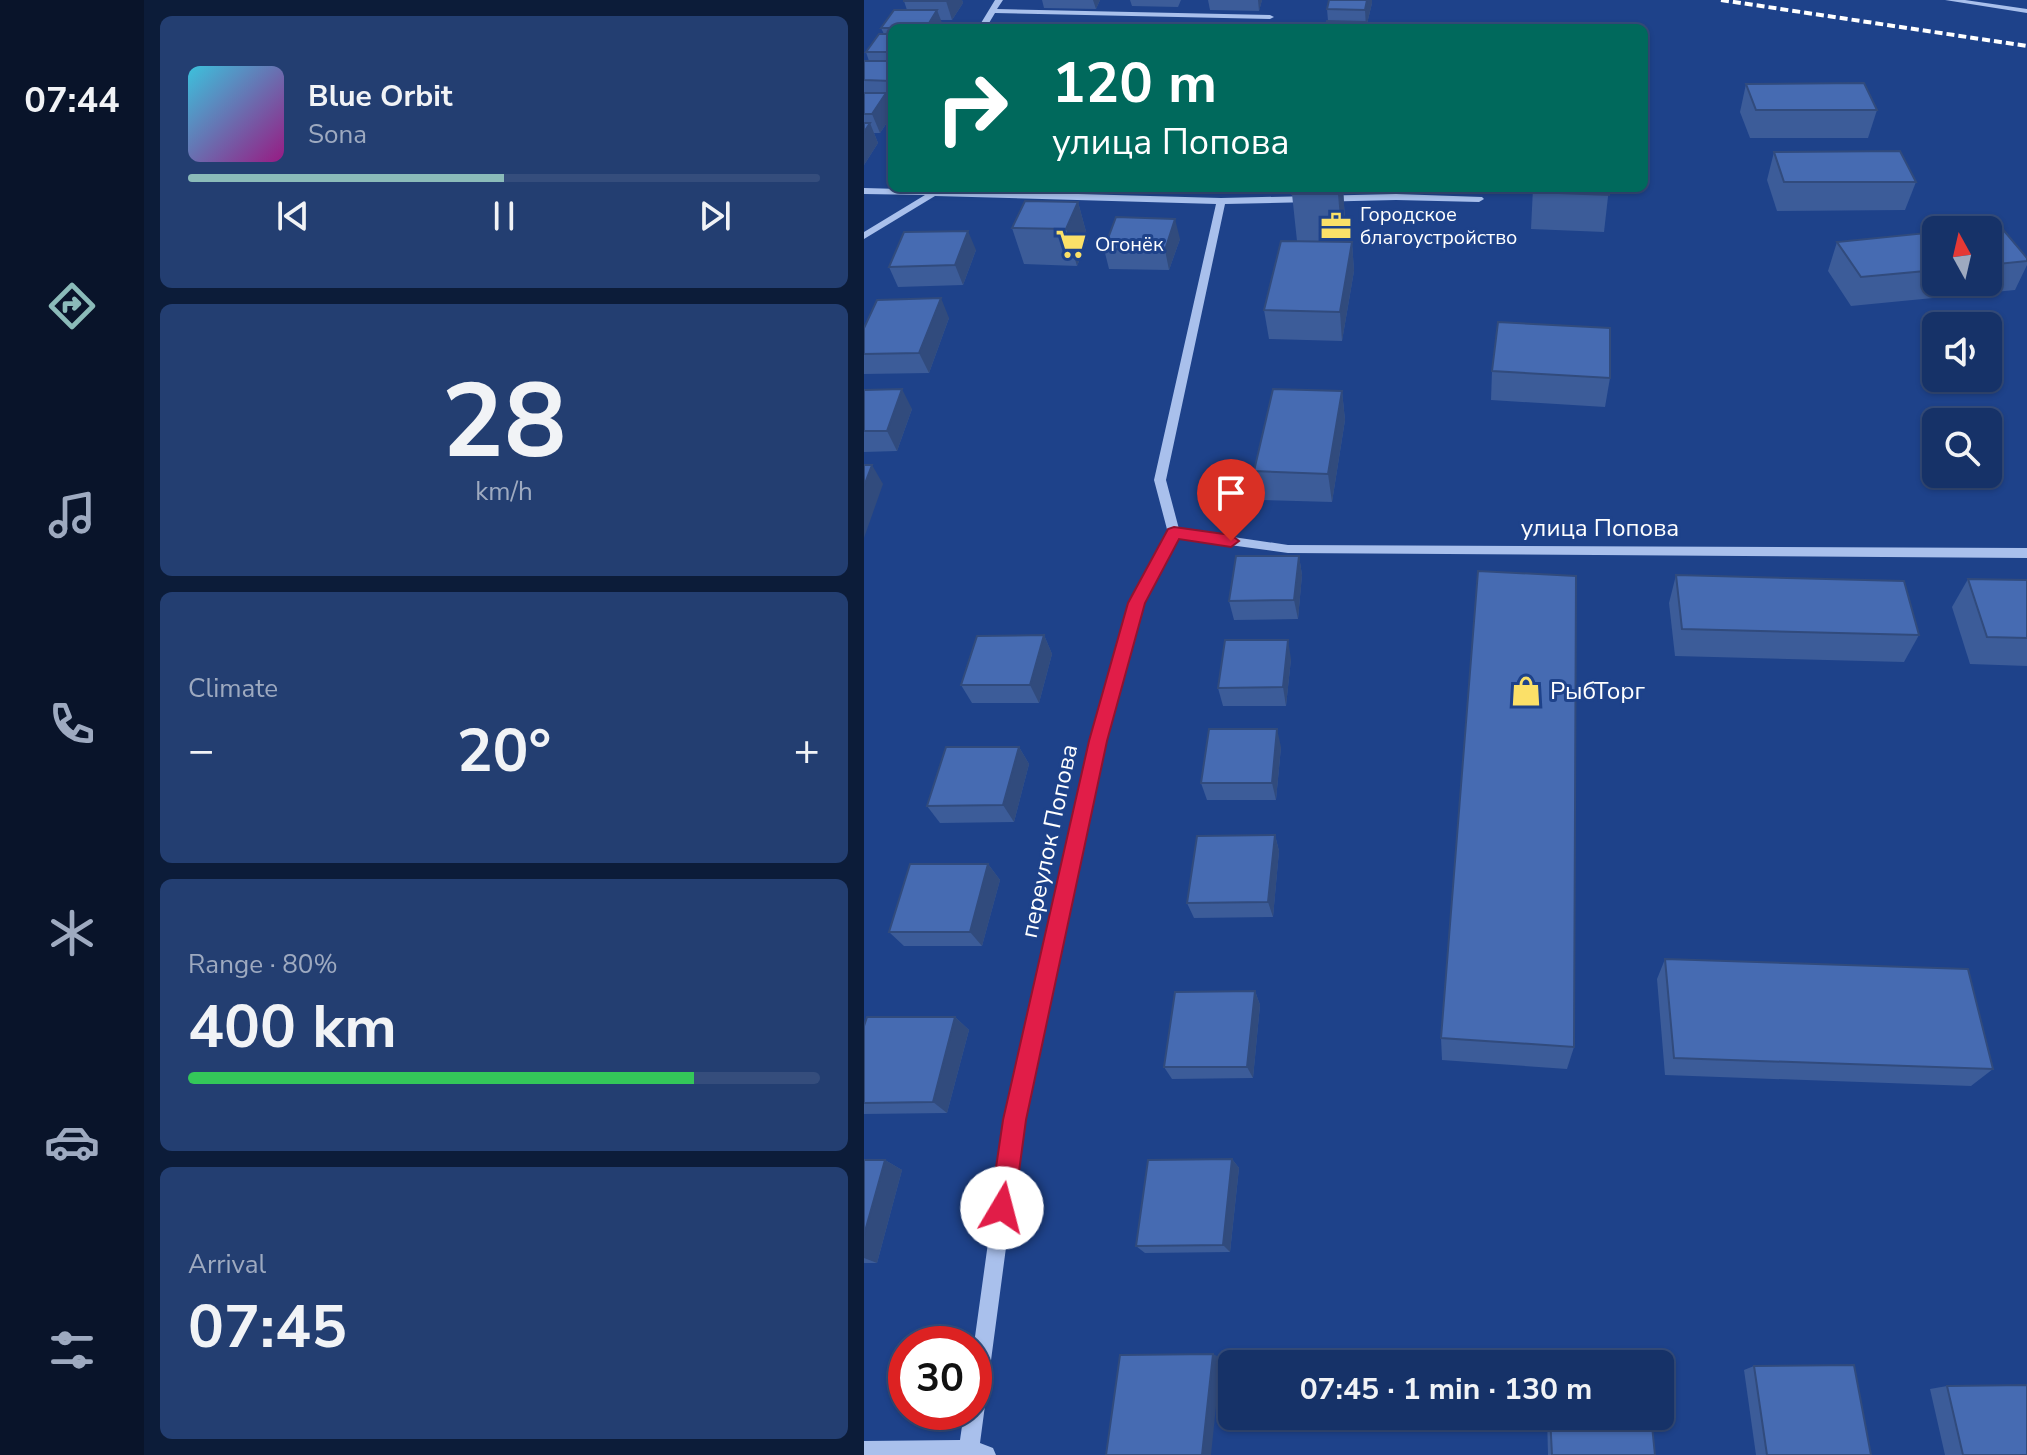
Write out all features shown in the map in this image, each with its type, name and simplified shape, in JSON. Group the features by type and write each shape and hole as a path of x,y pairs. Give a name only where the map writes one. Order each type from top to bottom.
{"street":[{"path":"985,24 999,0"},
{"path":"1949,0 2027,11"},
{"path":"993,11 1270,17"},
{"path":"864,191 888,191"},
{"path":"864,236 932,192 1221,201 1396,197 1479,199"},
{"path":"1174,533 1160,480 1221,201"},
{"name":"улица Попова","path":"1174,533 1288,549 2027,553"},
{"name":"переулок Попова","path":"986,1326 1014,1120 1098,741 1137,603 1174,533"},
{"name":"переулок Попова","path":"975,1430 977,1452"},
{"path":"864,1451 977,1452"}],"building":[{"path":"904,0 947,0 904,1"},
{"path":"1329,0 1367,0 1365,10 1327,9"},
{"path":"894,10 937,10 928,24 888,24 888,28 881,28"},
{"path":"1327,21 1365,22 1364,24 1326,24"},
{"path":"879,34 888,34 888,52 866,52"},
{"path":"864,61 888,61 888,81 864,80"},
{"path":"1864,83 1877,110 1756,110 1746,84"},
{"path":"864,93 886,93 872,114 864,114"},
{"path":"1900,151 1916,182 1784,182 1774,152"},
{"path":"1292,192 1338,192 1338,194"},
{"path":"1534,192 1609,192 1609,195"},
{"path":"1025,201 1078,202 1066,229 1012,228"},
{"path":"1116,217 1175,219 1165,250 1104,249"},
{"path":"2002,228 2027,258 2027,261 2002,264"},
{"path":"968,231 955,265 889,267 904,232"},
{"path":"1922,233 1922,271 1861,277 1837,242"},
{"path":"1281,241 1352,242 1340,312 1264,310"},
{"path":"941,298 919,353 864,354 864,328 877,300"},
{"path":"1498,322 1610,328 1610,378 1492,371"},
{"path":"902,389 887,431 864,431 864,390"},
{"path":"1273,389 1342,391 1328,474 1254,471"},
{"path":"864,465 872,465 864,486"},
{"path":"1236,556 1299,556 1294,600 1229,601"},
{"path":"1478,571 1576,576 1574,1047 1441,1038"},
{"path":"1676,575 1904,581 1919,635 1682,629"},
{"path":"1968,579 2027,580 2027,638 1987,637"},
{"path":"1044,635 1030,685 961,685 977,636"},
{"path":"1225,640 1288,640 1283,687 1218,688"},
{"path":"1209,729 1277,729 1272,783 1201,783"},
{"path":"946,747 1019,747 1003,805 927,806"},
{"path":"1275,835 1268,902 1187,903 1197,836"},
{"path":"910,864 988,864 970,932 889,932"},
{"path":"1665,959 1968,969 1993,1069 1674,1058"},
{"path":"1255,991 1247,1067 1164,1067 1175,992"},
{"path":"867,1017 955,1017 933,1102 864,1103 864,1026"},
{"path":"1232,1159 1223,1245 1136,1246 1148,1160"},
{"path":"864,1160 885,1160 864,1235"},
{"path":"1213,1354 1202,1455 1106,1455 1120,1355"},
{"path":"1854,1365 1871,1455 1767,1455 1754,1366"},
{"path":"2027,1385 2027,1455 1963,1455 1947,1386"},
{"path":"1551,1430 1652,1430 1655,1455 1552,1455"}],"railway":[{"path":"1721,0 2027,46"}],"place":[{"name":"Городское благоустройство","path":"1336,226"},
{"name":"Огонёк","path":"1071,244"},
{"name":"РыбТорг","path":"1526,691"}],"route":[{"path":"1002,1208 1014,1120 1098,741 1137,603 1174,533 1231,541"}]}
